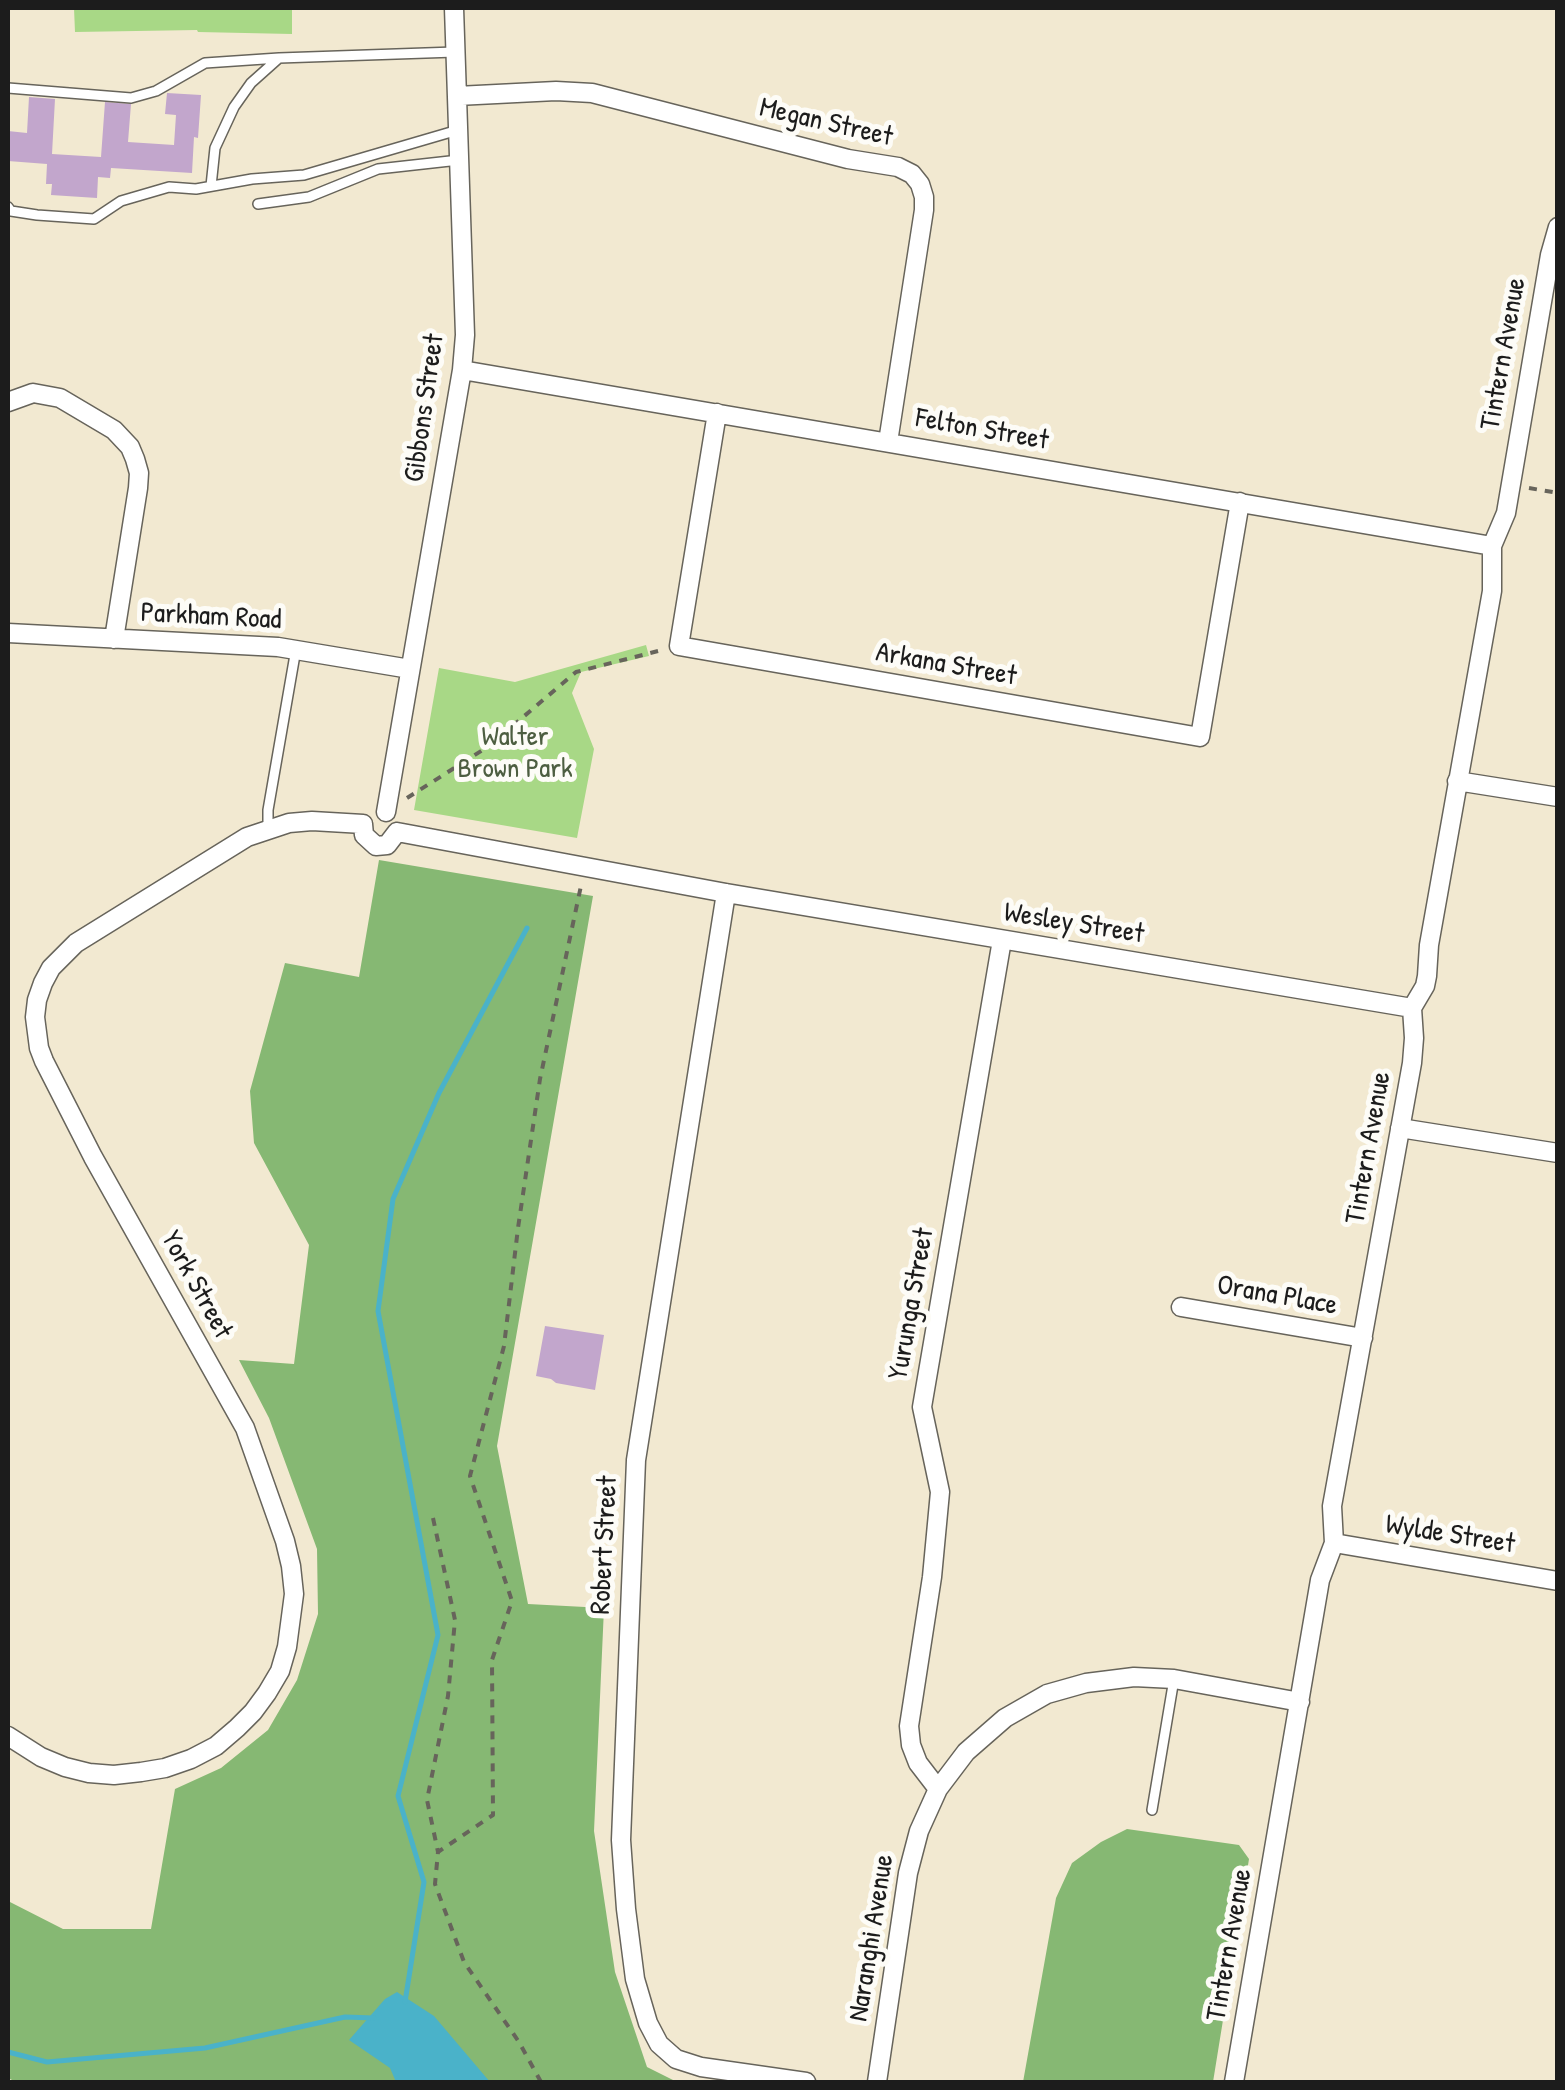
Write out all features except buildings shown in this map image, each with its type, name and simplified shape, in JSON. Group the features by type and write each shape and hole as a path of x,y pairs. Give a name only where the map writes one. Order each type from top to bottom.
{"street":[{"name":"Gibbons Street","path":"387,804 465,335 454,8"},
{"name":"Megan Street","path":"457,96 556,91 592,94 848,159 898,167 912,174 924,196 924,210 888,442"},
{"name":"Tintern Avenue","path":"1234,2082 1320,1580 1334,1544 1332,1506 1414,1049 1412,1008 1426,976 1492,591 1492,546 1504,521 1558,226"},
{"name":"Felton Street","path":"462,370 1492,546"},
{"path":"8,402 33,393 60,398 114,430 135,458 138,488 114,639"},
{"path":"680,646 716,413"},
{"name":"Arkana Street","path":"680,646 1200,737 1240,502"},
{"name":"Parkham Road","path":"8,634 296,649 410,669"},
{"path":"1457,781 1558,797"},
{"path":"387,804 397,832 387,845 376,846 364,835 363,824 387,804"},
{"name":"York Street","path":"8,1736 41,1757 89,1773 165,1768 191,1759 216,1746 237,1728 267,1692 287,1647 294,1594 285,1541 245,1428 93,1157 44,1061 35,1017 42,983 76,942 225,850 289,823 363,824"},
{"path":"397,832 726,894"},
{"name":"Wesley Street","path":"726,894 1412,1008"},
{"name":"Robert Street","path":"726,894 636,1460 621,1840 635,1980 659,2044 676,2059 701,2067 806,2082"},
{"name":"Yurunga Street","path":"938,1789 918,1762 909,1726 932,1577 940,1492 922,1407 1002,940"},
{"path":"1400,1128 1558,1153"},
{"name":"Orana Place","path":"1181,1308 1363,1338"},
{"name":"Wylde Street","path":"1334,1544 1558,1580"},
{"name":"Naranghi Avenue","path":"878,2082 908,1874 919,1831 938,1789 966,1752 1005,1718 1047,1694 1134,1676 1174,1679 1300,1702"}],"lane":[{"path":"8,88 131,98 156,91 206,63 456,52"},
{"path":"211,186 216,148 234,107 278,58"},
{"path":"8,208 12,212 94,219 122,201 169,187 196,189 304,175 458,130"},
{"path":"258,204 310,197 378,169 459,160"},
{"path":"268,829 296,649"},
{"path":"1152,1810 1174,1679"}],"path":[{"path":"1509,484 1558,492"},
{"path":"387,804 405,800 490,746 576,672 680,646"},
{"path":"438,1852 493,1815 492,1660 512,1600 470,1476 504,1346 540,1079 585,866"},
{"path":"433,1518 455,1620 448,1696 427,1800 438,1852 435,1884 464,1962 519,2042 541,2082"}],"green space":[{"path":"74,8 292,8 292,34 197,30 75,32"},
{"name":"Walter Brown Park","path":"646,645 649,656 581,672 572,693 594,749 577,838 414,810 439,668 515,682"},
{"path":"379,860 593,896 497,1446 528,1604 604,1608 594,1831 615,1972 647,2067 677,2082 16,2082 8,2078 8,1901 63,1929 151,1929 175,1789 221,1768 268,1730 297,1680 318,1614 317,1549 269,1418 239,1360 294,1364 309,1245 254,1143 250,1091 285,963 359,977"},
{"path":"1127,1829 1239,1845 1249,1859 1213,2082 1023,2082 1056,1898 1072,1863"}],"water":[{"path":"397,1992 434,2016 490,2082 396,2082 390,2068 349,2040 385,1999"}],"waterway":[{"path":"405,2002 424,1882 398,1796 438,1635 378,1311 393,1199 439,1093 527,928"},
{"path":"8,2052 47,2062 205,2048 345,2017 374,2018"}]}
